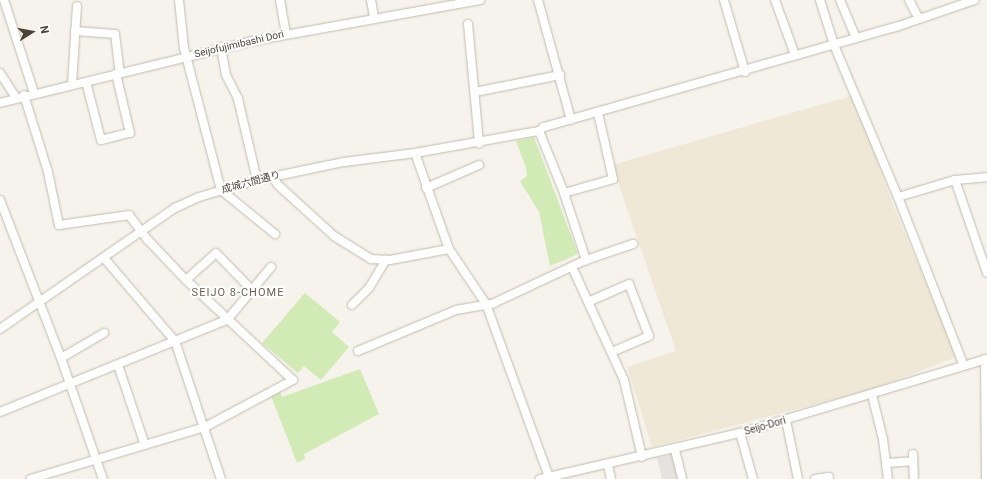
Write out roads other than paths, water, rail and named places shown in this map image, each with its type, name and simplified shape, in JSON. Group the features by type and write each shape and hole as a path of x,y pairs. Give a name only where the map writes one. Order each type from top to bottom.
{"street":[{"path":"4,0 34,93"},
{"path":"179,0 186,56 221,190 275,234"},
{"path":"280,0 286,34"},
{"path":"371,0 374,17"},
{"name":"Seijofujimibashi Dori","path":"0,103 34,93 86,82 221,47 374,17 480,0"},
{"path":"538,0 560,75 571,120"},
{"path":"724,0 745,72"},
{"path":"775,0 795,55"},
{"path":"820,0 834,45 898,197 963,364"},
{"path":"840,0 856,38"},
{"path":"909,0 919,19"},
{"name":"成城六間通り","path":"0,330 175,208 221,190 272,176 344,162 480,143 539,131 544,127 745,72 795,55 834,45 919,19 975,0"},
{"path":"72,85 77,6"},
{"path":"468,24 480,143"},
{"path":"75,31 115,34 118,74 130,133 100,140 86,82"},
{"path":"221,47 226,75 238,99 257,180"},
{"path":"0,73 20,97 48,172 59,225 129,215 141,232 186,280 227,320 293,380 205,427 31,479"},
{"path":"475,92 560,75"},
{"path":"564,193 613,179 598,113"},
{"path":"539,131 564,193 586,260"},
{"path":"415,153 426,188 449,249 486,304 549,477"},
{"path":"426,188 479,164"},
{"path":"272,176 278,185 334,236 371,259 386,260 449,249"},
{"path":"898,197 955,180 987,177"},
{"path":"955,180 987,273"},
{"path":"0,200 40,301 104,479"},
{"path":"358,351 456,310 486,304 586,260 633,244"},
{"path":"186,280 216,254 251,289"},
{"path":"104,258 175,341 205,427 221,479"},
{"path":"352,305 369,288 386,260"},
{"path":"0,412 227,320 251,289 271,267"},
{"path":"572,267 624,380 642,457"},
{"path":"588,302 629,284 649,336 612,352"},
{"path":"61,358 104,333"},
{"path":"986,359 986,479"},
{"name":"Seijo-Dori","path":"540,479 675,450 740,433 872,395 963,364 986,359"},
{"path":"118,365 145,446"},
{"path":"872,395 887,463 888,479"},
{"path":"786,420 798,479"},
{"path":"740,433 753,479"},
{"path":"675,450 682,479"},
{"path":"887,463 913,458 914,477"},
{"path":"608,465 612,479"},
{"path":"815,479 829,477"}],"district":[{"name":"SEIJO 8-CHOME","path":"238,293"}]}
